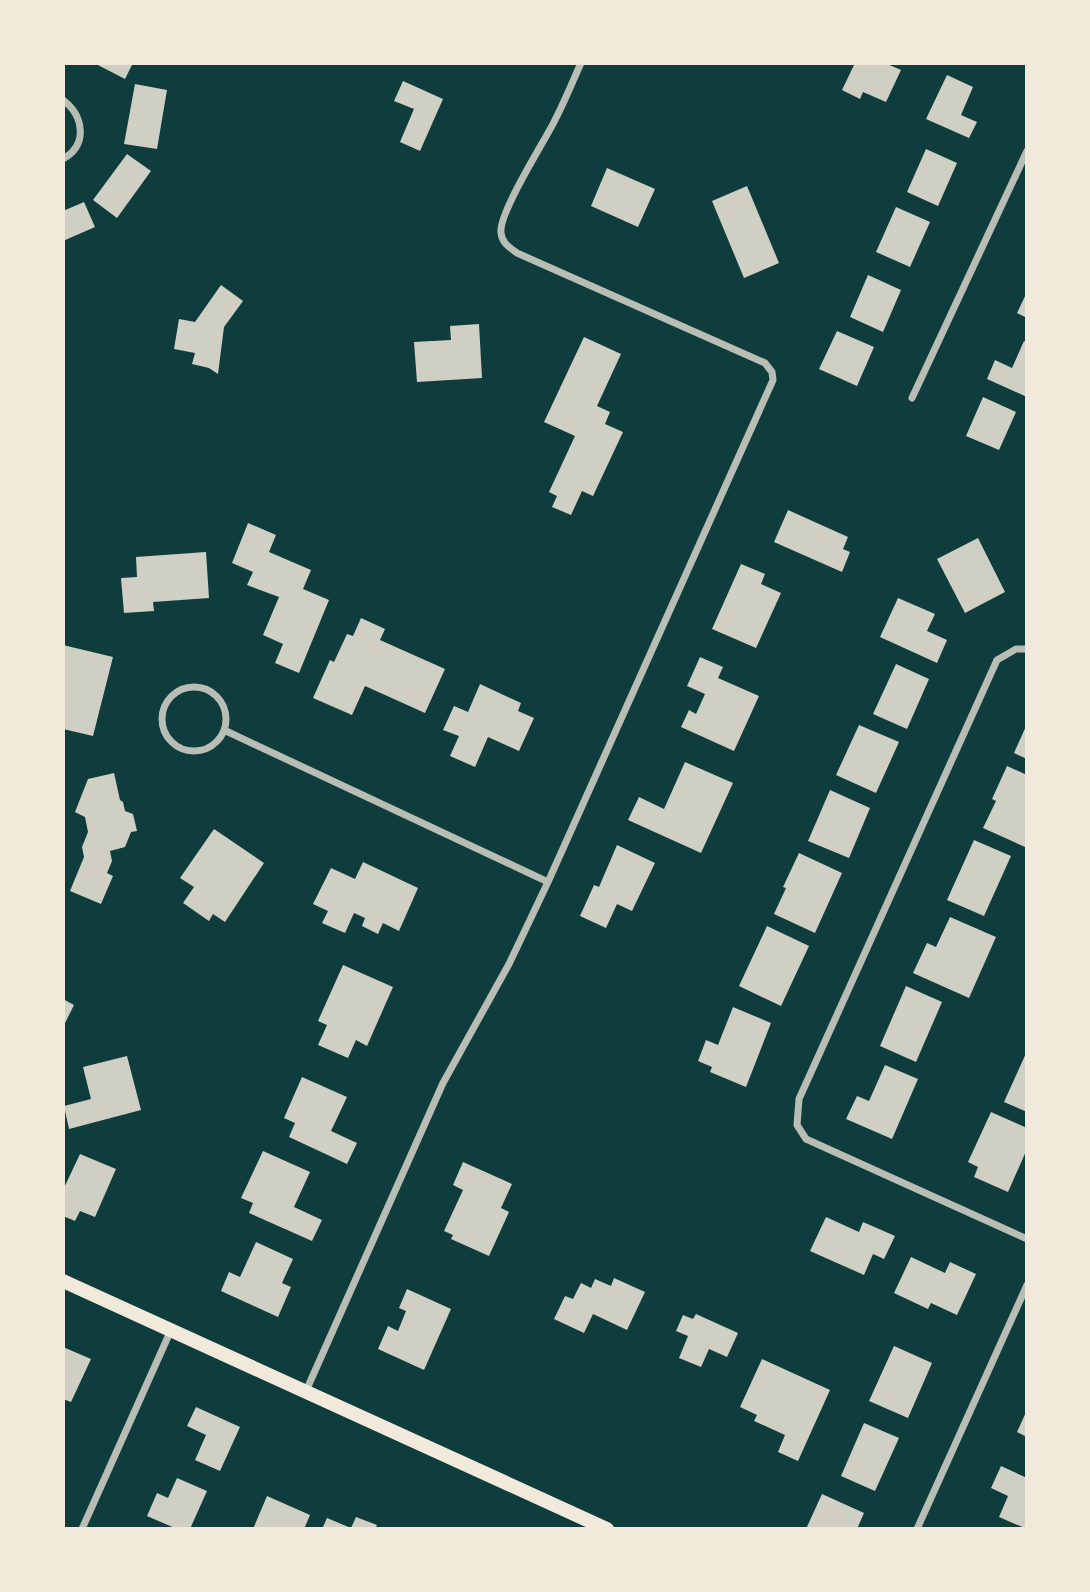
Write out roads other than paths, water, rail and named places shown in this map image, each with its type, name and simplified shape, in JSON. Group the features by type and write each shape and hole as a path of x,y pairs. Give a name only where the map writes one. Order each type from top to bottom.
{"main road":[{"path":"63,1281 607,1529"}],"street":[{"path":"306,1392 443,1083 509,964 548,882 773,380 772,372 765,363 516,253 505,245 500,232 502,217 553,125 581,63"},
{"path":"63,100 72,107 81,128 75,149 63,159"},
{"path":"912,398 1027,151"},
{"path":"1027,649 1016,649 997,660 799,1099 797,1125 806,1139 1027,1239"},
{"path":"184,688 204,688 221,701 226,720 224,730 210,747 188,751 177,747 163,731 163,709 175,692 184,688"},
{"path":"224,730 548,882"},
{"path":"917,1529 1027,1285"},
{"path":"82,1529 171,1330"}]}
